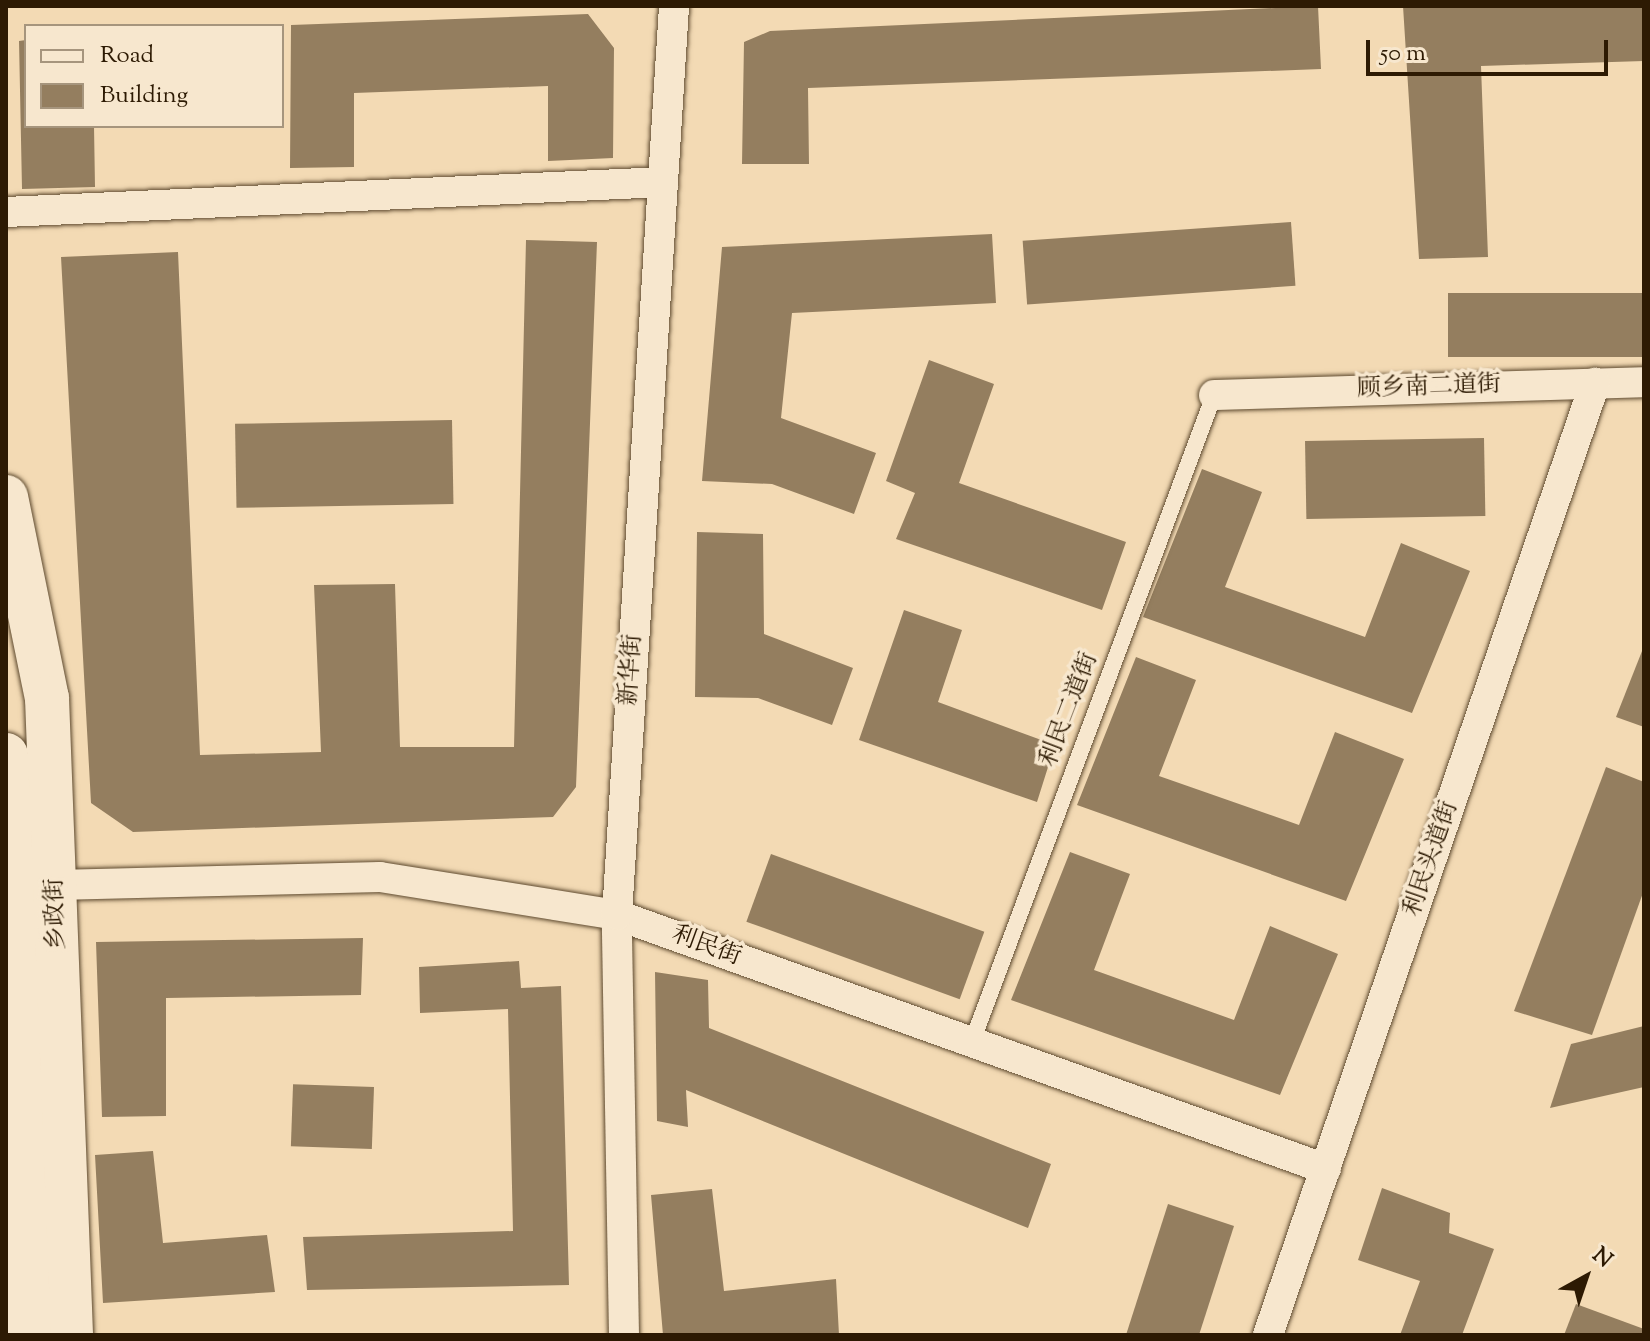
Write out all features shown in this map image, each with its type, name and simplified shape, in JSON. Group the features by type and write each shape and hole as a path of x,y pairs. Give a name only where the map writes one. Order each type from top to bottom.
{"main road":[{"name":"乡政街","path":"6,497 47,698 71,1335"},
{"path":"6,755 29,1335"}],"street":[{"name":"新华街","path":"624,1335 617,915 674,6"},
{"path":"6,212 663,182"},
{"name":"顾乡南二道街","path":"1214,395 1644,382"},
{"name":"利民头道街","path":"1268,1335 1595,383"},
{"name":"利民街","path":"56,885 380,877 617,915 1326,1169"}],"lane":[{"name":"利民二道街","path":"972,1042 1214,395"}],"building":[{"path":"1318,6 1321,69 808,88 809,164 742,164 744,42 770,31"},
{"path":"1403,6 1644,6 1644,61 1481,66 1488,257 1419,259"},
{"path":"588,14 614,48 613,158 548,161 548,86 354,93 354,167 290,168 291,25"},
{"path":"24,40 24,128 94,128 95,187 22,189 19,41"},
{"path":"1291,222 1295,286 1027,305 1023,241"},
{"path":"992,234 996,303 792,313 781,418 876,453 854,514 772,484 702,481 722,247"},
{"path":"526,240 597,242 576,787 553,817 133,832 91,803 61,257 178,252 200,755 321,752 314,585 395,584 400,747 514,747"},
{"path":"1448,293 1644,293 1644,357 1448,357"},
{"path":"929,360 994,384 959,483 1126,542 1102,610 896,539 915,493 886,481"},
{"path":"452,420 453,504 236,508 235,424"},
{"path":"1484,438 1485,516 1306,519 1305,441"},
{"path":"1202,469 1262,492 1225,587 1365,637 1401,543 1470,571 1412,713 1143,617"},
{"path":"697,532 763,534 764,634 853,668 832,725 758,698 695,697"},
{"path":"904,610 962,630 938,702 1055,745 1037,802 859,740"},
{"path":"1644,646 1644,727 1616,717"},
{"path":"1136,657 1196,680 1159,776 1299,825 1335,732 1404,759 1346,901 1077,805"},
{"path":"1606,767 1644,782 1644,890 1592,1035 1514,1011"},
{"path":"1070,852 1130,874 1094,970 1234,1020 1270,926 1338,954 1280,1095 1011,1000"},
{"path":"771,854 984,932 960,999 746,922"},
{"path":"363,938 361,995 166,998 166,1116 102,1117 96,942"},
{"path":"519,961 521,988 561,986 569,1285 307,1290 303,1237 513,1231 508,1009 420,1013 419,967"},
{"path":"655,972 708,980 709,1028 1051,1164 1028,1228 686,1090 688,1127 657,1121"},
{"path":"1644,1026 1644,1087 1550,1108 1571,1044"},
{"path":"293,1084 374,1087 372,1149 291,1146"},
{"path":"153,1151 163,1243 267,1235 275,1292 103,1303 95,1155"},
{"path":"1382,1188 1450,1213 1449,1233 1494,1249 1462,1335 1400,1335 1420,1281 1358,1260"},
{"path":"712,1189 724,1291 836,1279 839,1335 663,1335 651,1195"},
{"path":"1168,1204 1234,1226 1199,1335 1126,1335"},
{"path":"1576,1304 1644,1329 1644,1335 1564,1335"}]}
